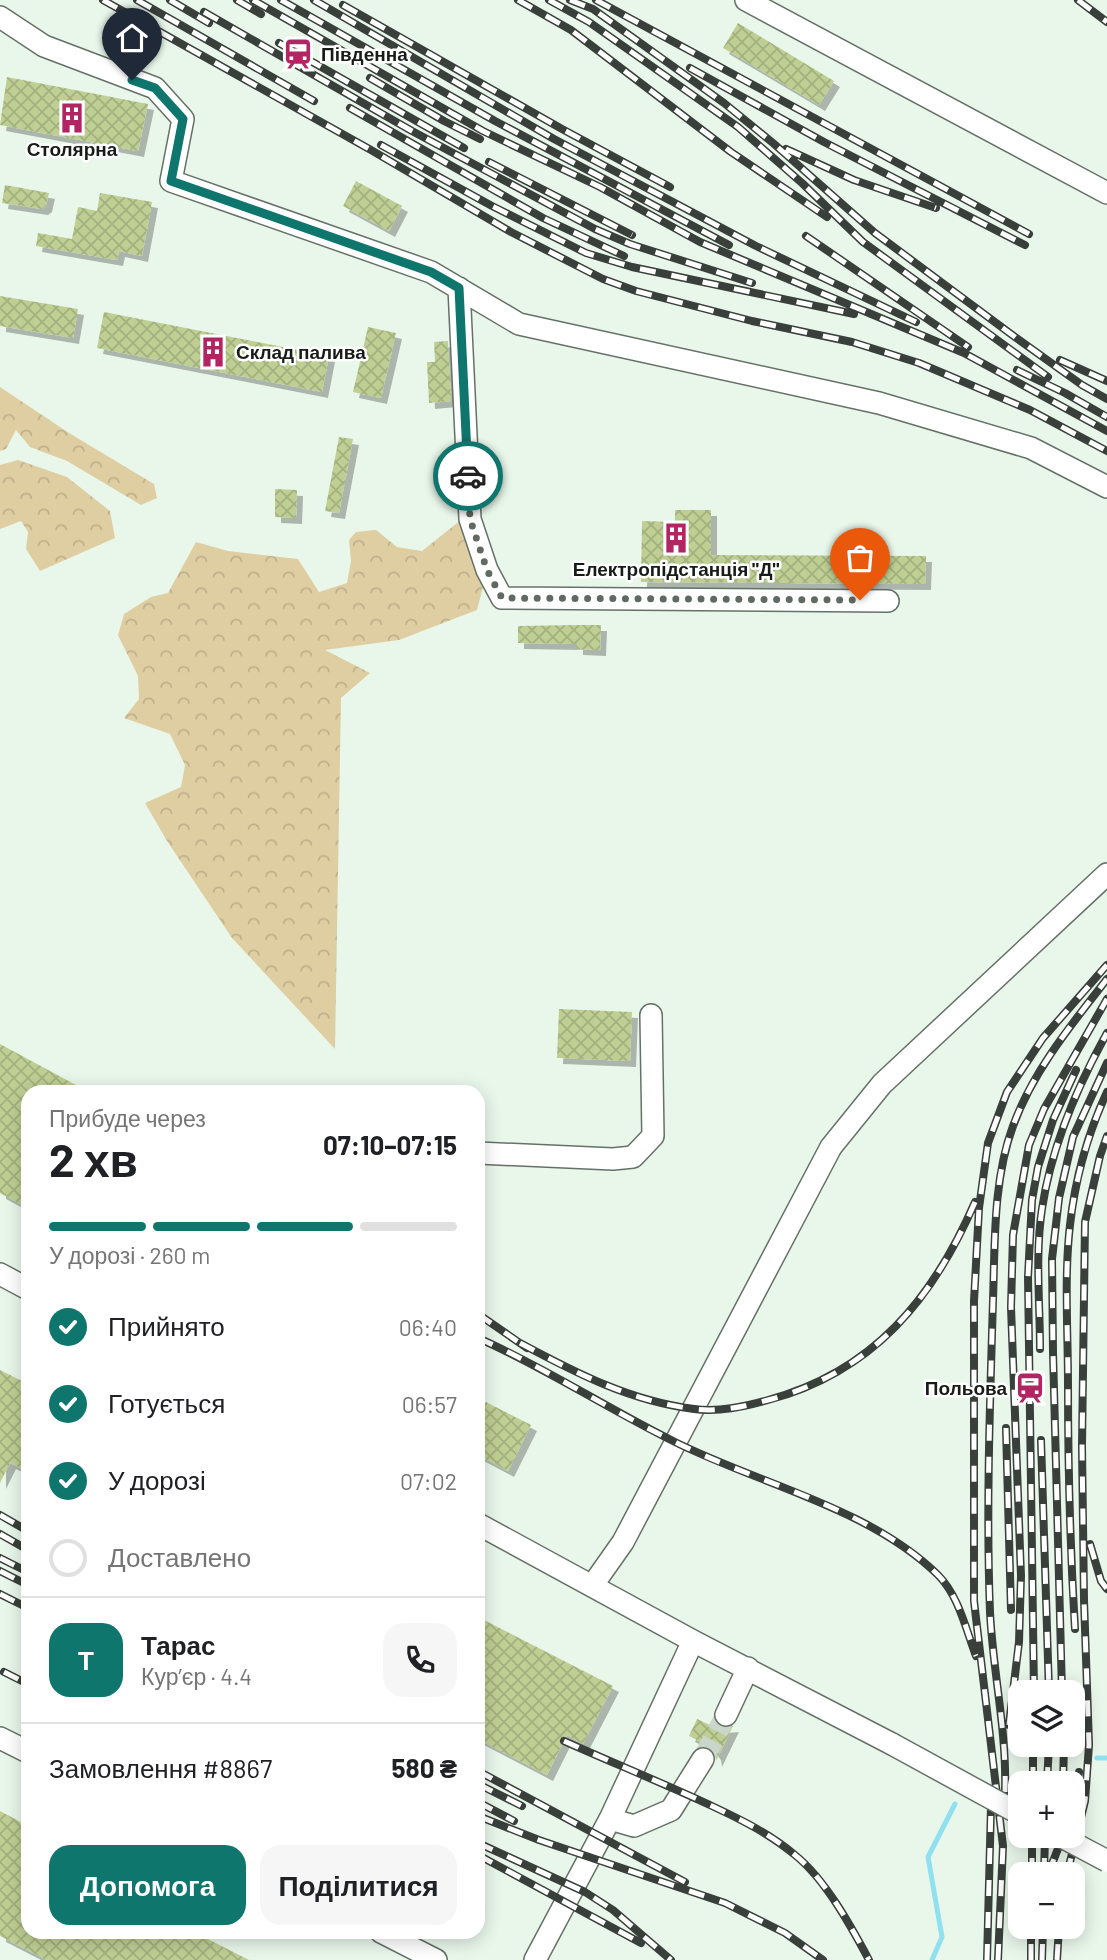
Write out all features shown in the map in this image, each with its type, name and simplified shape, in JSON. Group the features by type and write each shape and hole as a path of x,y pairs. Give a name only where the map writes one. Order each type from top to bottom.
{"street":[{"path":"746,0 1107,193"},
{"path":"0,17 44,46 155,88 183,119 171,181 431,272 519,324 879,402 1031,448 1107,487"},
{"path":"459,288 470,519 487,570 502,598 888,601"},
{"path":"592,1586 622,1542 831,1147 882,1084 1107,874"},
{"path":"485,1153 633,1157 653,1136 652,1015"},
{"path":"0,1274 21,1285"},
{"path":"485,1528 1008,1807"},
{"path":"535,1960 610,1819 693,1641"},
{"path":"726,1715 748,1668"},
{"path":"0,1738 21,1748"},
{"path":"610,1819 634,1826 671,1810 703,1759"},
{"path":"1083,1848 1107,1861"},
{"path":"395,1939 436,1960"}],"green space":[{"path":"0,387 69,433 154,484 157,498 141,505 67,461 30,447 16,430 6,449 0,451"},
{"path":"18,460 67,477 110,511 115,538 40,571 26,549 28,532 21,521 0,529 0,465"},
{"path":"462,519 484,583 477,610 399,640 325,650 370,673 341,698 335,1049 232,938 145,803 181,787 185,765 170,734 124,718 139,699 138,676 118,635 124,614 151,597 168,593 196,542 228,551 298,559 319,592 347,583 351,561 349,540 356,532 376,530 397,547 422,551"}],"building":[{"path":"738,23 834,81 819,105 723,48"},
{"name":"Столярна","path":"7,77 148,104 138,151 0,125"},
{"path":"356,181 402,206 389,231 343,206"},
{"path":"5,185 49,193 46,206 42,209 2,203"},
{"path":"100,193 152,202 142,256 119,251 117,260 36,246 38,233 72,239 78,207 97,211"},
{"path":"0,296 78,309 73,338 0,326"},
{"name":"Склад палива","path":"104,312 329,356 322,392 97,348"},
{"path":"368,327 396,333 381,398 353,392"},
{"path":"448,341 451,401 429,403 427,362 435,362 434,342"},
{"path":"339,437 353,439 339,513 325,511"},
{"path":"275,489 297,490 296,518 275,517"},
{"name":"Електропідстанція \"Д\"","path":"675,510 711,510 711,555 926,556 925,584 641,582 642,521 675,522"},
{"path":"601,625 600,650 577,649 577,644 518,643 518,626"},
{"path":"559,1009 632,1012 630,1061 557,1058"},
{"path":"0,1044 76,1085 21,1085 21,1204 0,1193"},
{"path":"0,1370 21,1380 21,1468 10,1463 0,1483"},
{"path":"485,1402 531,1425 508,1471 485,1459"},
{"path":"485,1621 613,1686 583,1744 567,1735 547,1775 485,1743"},
{"path":"714,1718 721,1727 733,1726 716,1761 710,1748 698,1747 701,1742 689,1736 697,1719 710,1725"},
{"path":"0,1811 21,1822 21,1939 208,1939 249,1960 47,1960 0,1936"}],"waterway":[{"path":"1097,1758 1107,1758"},
{"path":"932,1960 942,1937 928,1857 955,1804"}],"tunnel":[{"path":"703,1759 726,1715"}],"railway":[{"path":"103,0 511,232 603,279 636,291 752,321 852,342 919,363 1030,410 1107,451"},
{"path":"137,0 314,101"},
{"path":"170,0 209,23"},
{"path":"237,0 261,14"},
{"path":"253,0 483,131 600,187 700,242 964,353 1107,431"},
{"path":"281,0 495,121 729,245"},
{"path":"314,0 554,139 756,246 916,322"},
{"path":"518,0 571,30 731,152 827,217"},
{"path":"549,0 589,22 738,127 802,183 863,242 1048,377"},
{"path":"570,0 593,9 724,103 875,233 1082,385 1107,399"},
{"path":"596,0 1029,234"},
{"path":"1078,0 1107,22"},
{"path":"343,5 670,187"},
{"path":"204,12 412,131 595,229 630,244 752,283"},
{"path":"279,43 464,148"},
{"path":"690,68 824,142 1025,245"},
{"path":"370,78 480,139"},
{"path":"350,108 543,218 624,256"},
{"path":"381,145 492,206 586,253 632,267 854,314"},
{"path":"786,149 854,180 936,208"},
{"path":"489,162 632,235"},
{"path":"806,236 968,347"},
{"path":"1060,360 1107,381"},
{"path":"1017,370 1107,417"},
{"path":"998,1960 1003,1846 974,1601 974,1301 979,1208 988,1143 1007,1092 1043,1038 1107,965"},
{"path":"1005,1792 1004,1747 990,1612 988,1534 998,1190 1006,1147 1031,1086 1054,1049 1107,979"},
{"path":"1014,1680 1019,1642 1021,1576 1011,1307 1013,1235 1029,1145 1044,1109 1107,999"},
{"path":"1040,1349 1039,1244 1046,1186 1067,1118 1107,1033"},
{"path":"1062,1680 1052,1259 1059,1198 1073,1137 1107,1063"},
{"path":"1034,1680 1028,1277 1032,1200 1038,1167 1053,1120 1076,1070"},
{"path":"1075,1629 1069,1476 1068,1245 1079,1174 1088,1140 1107,1092"},
{"path":"1070,1862 1085,1801 1089,1745 1082,1446 1085,1222 1107,1136"},
{"path":"520,1343 604,1384 648,1400 713,1410 768,1400 839,1371 869,1351 895,1327 919,1300 940,1270 975,1202"},
{"path":"485,1319 527,1348"},
{"path":"485,1341 675,1442 813,1499 880,1532 911,1552 945,1583 961,1614 976,1656"},
{"path":"1006,1428 1011,1610"},
{"path":"1041,1440 1049,1680"},
{"path":"0,1515 21,1527"},
{"path":"0,1534 21,1546"},
{"path":"1090,1544 1101,1581 1107,1589"},
{"path":"0,1558 21,1568"},
{"path":"0,1571 21,1582"},
{"path":"0,1594 21,1604"},
{"path":"4,1672 21,1680"},
{"path":"564,1741 723,1811 776,1840 817,1877 846,1918 869,1960"},
{"path":"1033,1757 1033,1771"},
{"path":"1048,1757 1048,1771"},
{"path":"1063,1771 1064,1757"},
{"path":"485,1775 685,1882"},
{"path":"485,1788 522,1806"},
{"path":"485,1806 514,1821"},
{"path":"987,1960 991,1806"},
{"path":"485,1819 539,1840 725,1903 785,1933 823,1960"},
{"path":"485,1846 585,1892 613,1910 671,1960"},
{"path":"1032,1848 1032,1862"},
{"path":"1044,1862 1045,1848"},
{"path":"1053,1862 1058,1848"},
{"path":"485,1859 641,1943"},
{"path":"1031,1939 1031,1960"},
{"path":"1042,1960 1043,1939"},
{"path":"1057,1960 1058,1939"}],"way so far":[{"path":"468,476 470,519 487,570 502,598 860,600"}],"place":[{"name":"Південна","path":"298,54"},
{"name":"Столярна","path":"72,118"},
{"name":"Склад палива","path":"213,352"},
{"name":"Електропідстанція \"Д\"","path":"676,538"},
{"name":"Польова","path":"1030,1388"}],"route":[{"path":"132,80 155,88 183,119 171,181 431,272 459,288 468,476"}]}
